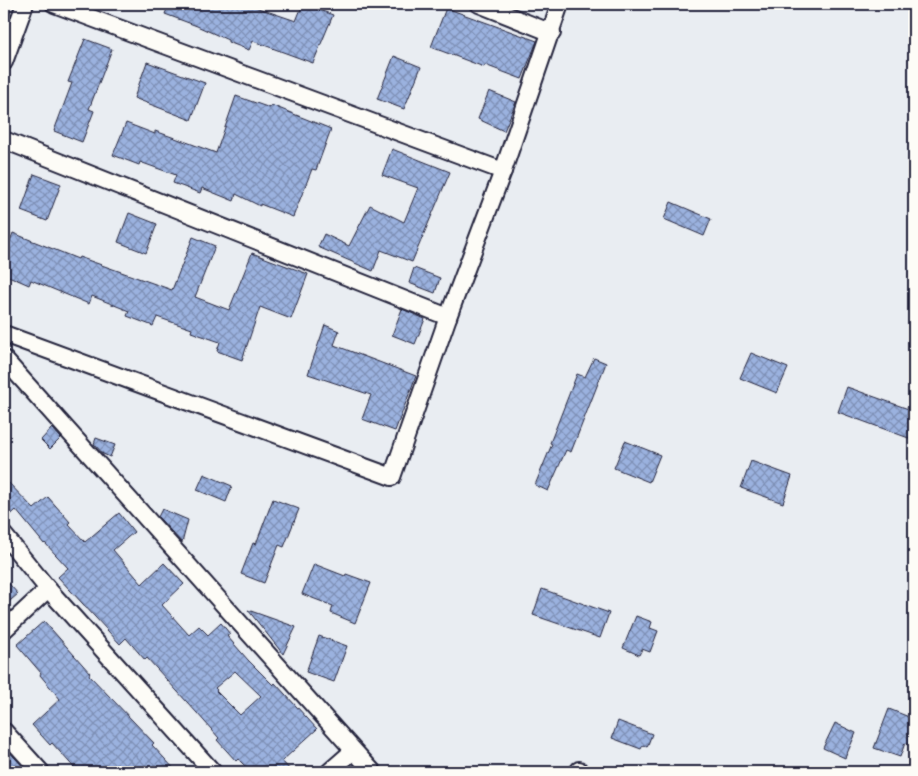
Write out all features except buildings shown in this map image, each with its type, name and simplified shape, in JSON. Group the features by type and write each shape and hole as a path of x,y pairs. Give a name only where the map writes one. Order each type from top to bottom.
{"street":[{"path":"4,62 25,4"},
{"path":"54,4 503,171"},
{"path":"478,4 552,33"},
{"path":"4,334 392,477 448,317 503,171 552,33 560,4"},
{"path":"4,140 448,317"},
{"path":"4,358 373,772"},
{"path":"4,535 48,589 213,772"},
{"path":"4,630 48,589"},
{"path":"4,731 41,772"},
{"path":"329,772 353,751"}]}
